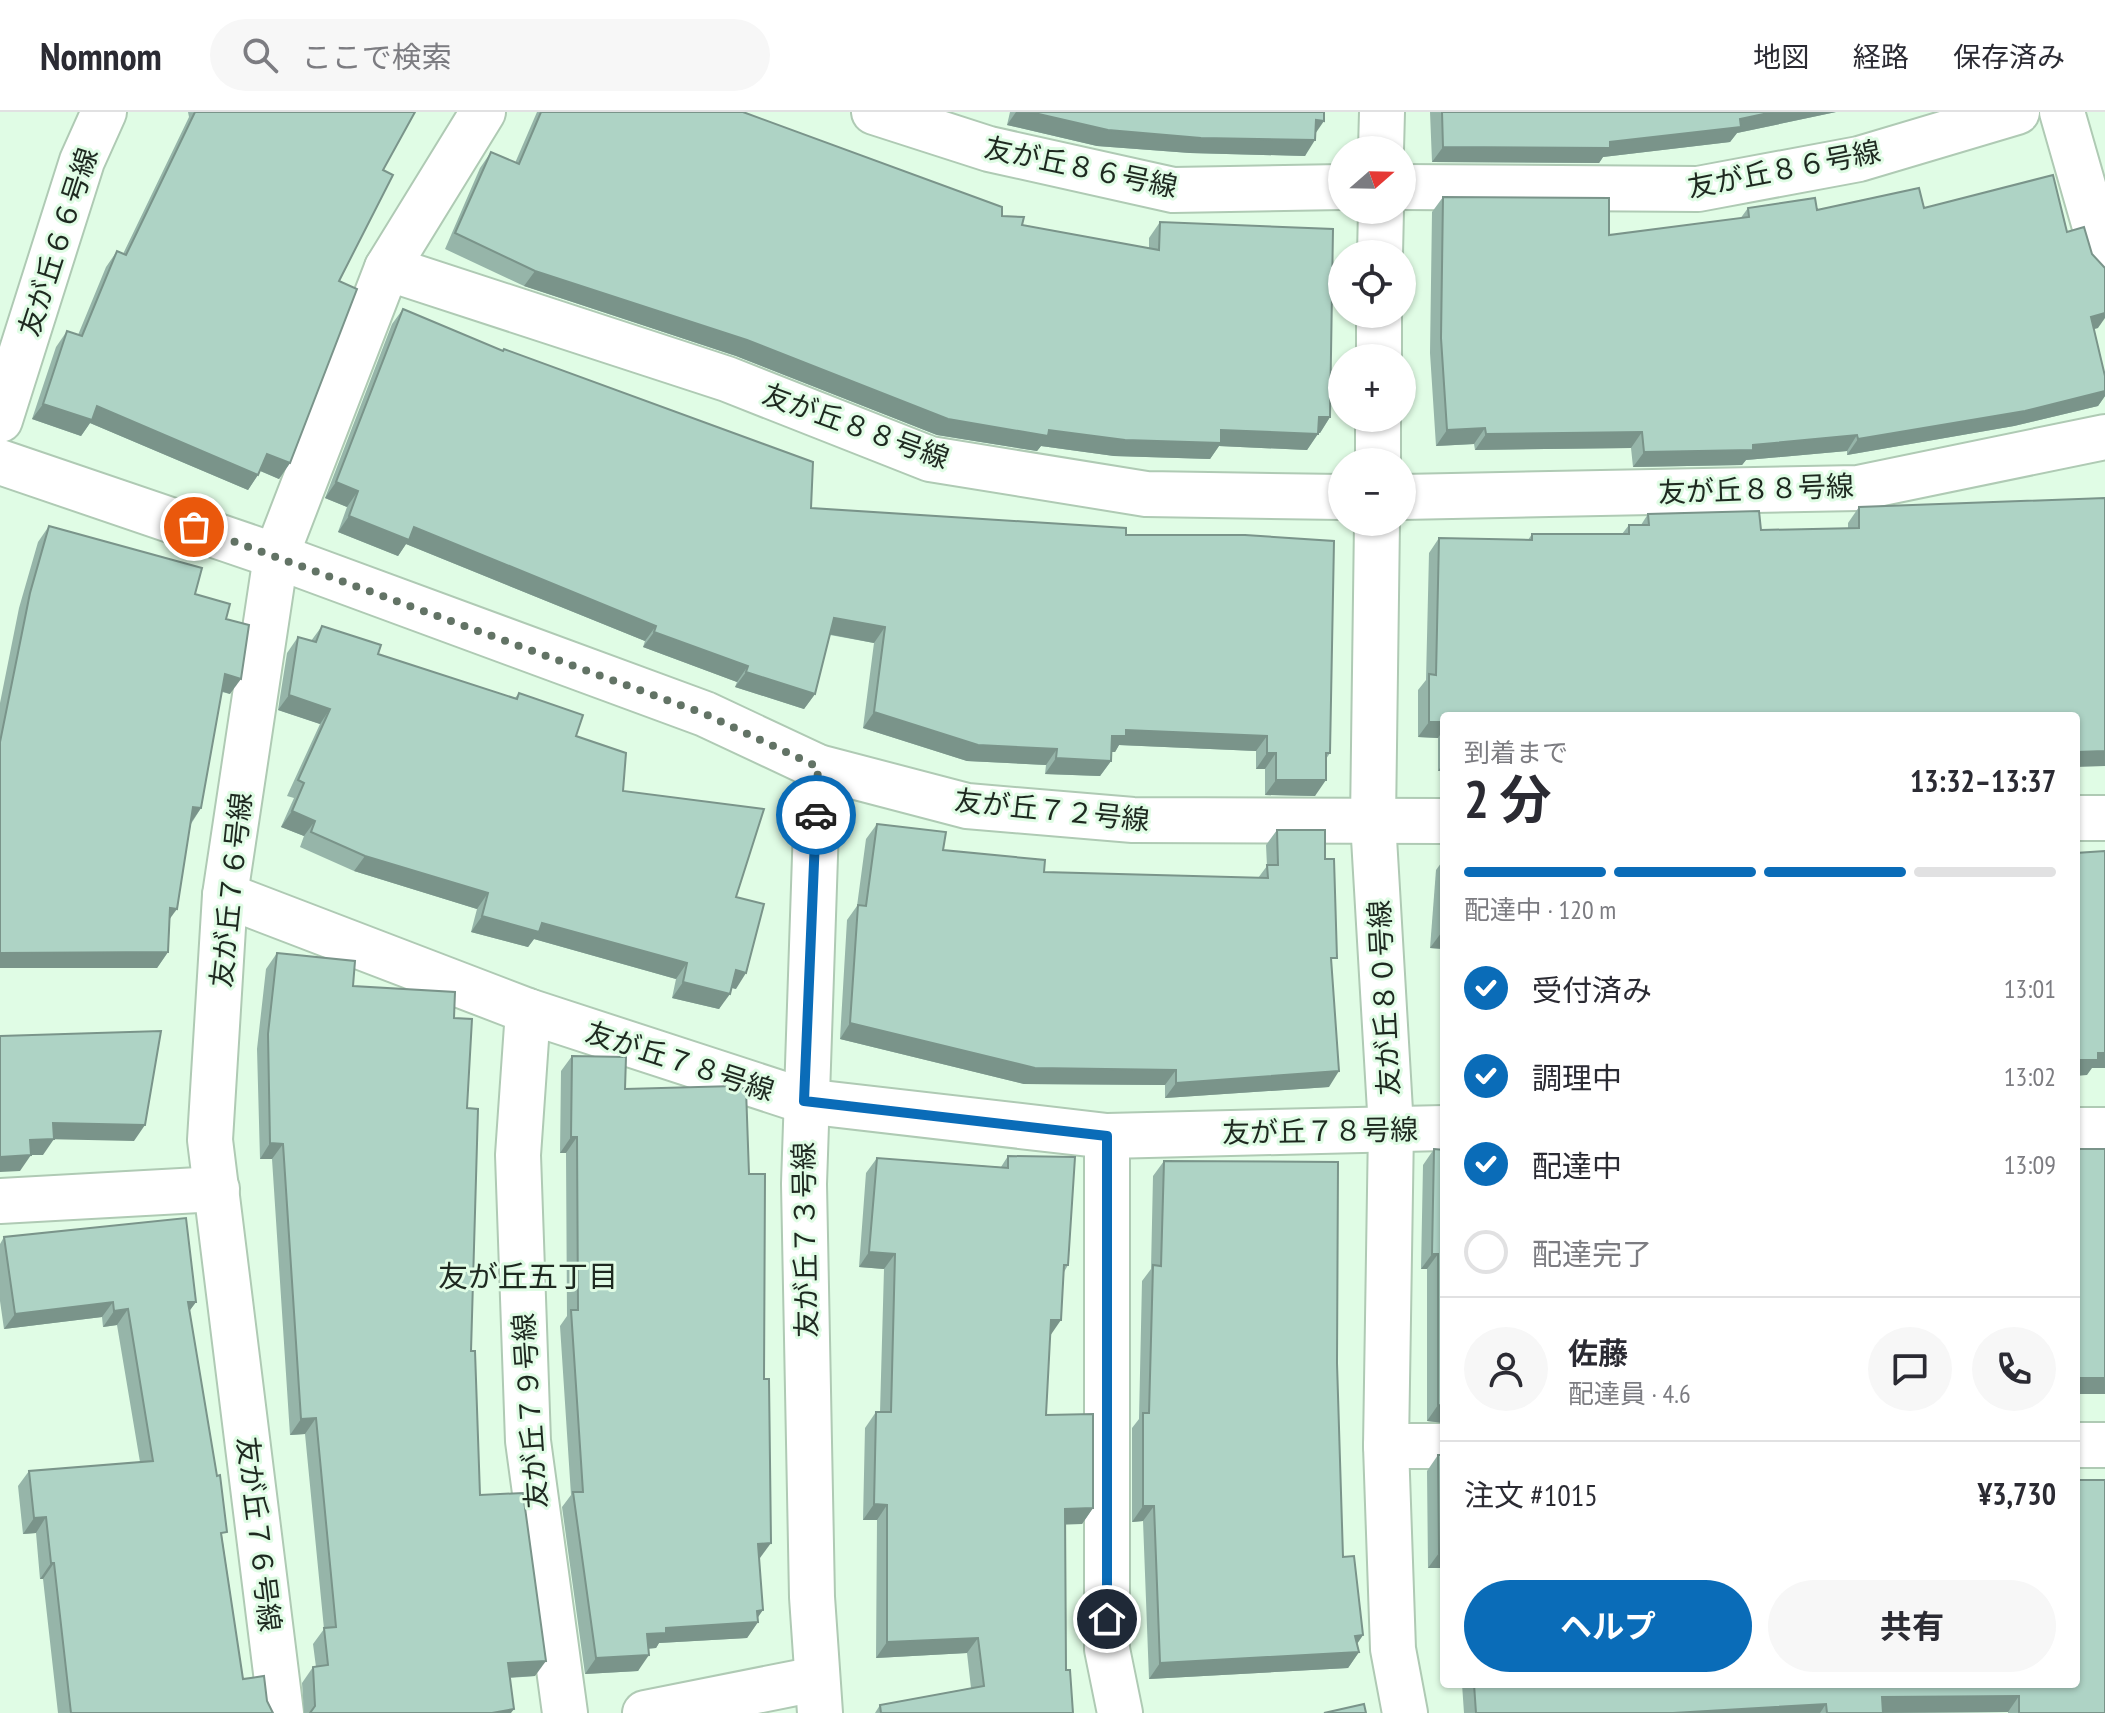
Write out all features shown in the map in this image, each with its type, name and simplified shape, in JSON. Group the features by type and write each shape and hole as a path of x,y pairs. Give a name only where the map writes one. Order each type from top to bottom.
{"street":[{"name":"友が丘６６号線","path":"0,420 82,161 104,112"},
{"name":"友が丘７６号線","path":"281,1713 210,1140 225,895 276,556 387,268 483,112"},
{"name":"友が丘８６号線","path":"874,112 989,149 1173,190 1328,187"},
{"path":"1381,136 1382,112"},
{"name":"友が丘８６号線","path":"1416,187 1698,189 1859,159 2017,112"},
{"path":"2062,112 2105,262"},
{"name":"友が丘８８号線","path":"387,268 727,379 930,459 1146,494 1328,497"},
{"name":"友が丘８８号線","path":"1416,497 1858,488 2105,437"},
{"name":"友が丘７２号線","path":"0,462 276,556 705,714 818,767 967,806 1133,820 1440,821"},
{"name":"友が丘８０号線","path":"1377,536 1373,821 1391,1128 1386,1446 1393,1649 1405,1713"},
{"name":"友が丘７３号線","path":"818,767 804,1101 818,1696"},
{"path":"2080,818 2105,818"},
{"name":"友が丘７８号線","path":"225,895 528,1011 804,1101 1107,1136 1440,1128"},
{"name":"友が丘７９号線","path":"528,1011 518,1155 528,1441 565,1713"},
{"path":"2080,1130 2105,1130"},
{"path":"1107,1136 1107,1649 1120,1713"},
{"path":"0,1201 217,1189"},
{"path":"2080,1445 2105,1445"},
{"path":"1386,1446 1440,1446"},
{"path":"645,1713 818,1696"}],"building":[{"path":"195,112 415,112 383,170 393,175 339,281 357,289 290,463 267,454 258,475 97,406 92,420 43,404 67,331 82,336 117,251 126,255"},
{"path":"541,112 743,112 1002,207 1002,216 1024,217 1022,225 1159,250 1160,222 1333,229 1333,240 1328,240 1328,328 1331,328 1331,344 1328,344 1328,417 1319,417 1318,434 1221,430 1221,443 1125,440 1049,430 1048,436 948,419 747,340 535,271 455,233 491,152 519,164"},
{"path":"1030,112 1324,112 1324,121 1316,120 1315,140 1201,138 1108,130"},
{"path":"1442,112 1773,112 1740,119 1741,127 1610,142 1610,148 1443,147"},
{"path":"2053,175 2067,232 2084,227 2092,254 2105,268 2105,313 2091,317 2105,376 2105,391 2025,411 1858,439 1857,435 1753,445 1753,450 1644,452 1642,432 1486,434 1485,428 1447,430 1441,338 1443,197 1609,198 1609,235 1749,217 1748,208 1815,198 1817,210 1919,188 1924,208"},
{"path":"403,309 503,351 813,462 811,508 1126,528 1126,535 1245,535 1334,541 1330,753 1326,753 1326,780 1276,780 1276,753 1267,753 1267,736 1126,730 1126,736 1112,736 1111,761 1056,758 1057,749 978,745 874,712 885,627 834,618 815,694 746,672 748,666 654,632 656,626 414,527 409,540 349,516 358,491 336,482"},
{"path":"2105,498 2105,751 2080,752 2080,712 1440,712 1440,722 1429,722 1429,674 1436,675 1439,538 1532,540 1532,534 1629,534 1629,525 1649,525 1648,514 1759,511 1761,530 1859,528 1859,507"},
{"path":"49,526 202,568 195,594 230,604 226,619 249,625 241,679 225,674 201,808 193,807 177,909 170,908 168,952 0,953 0,742 30,593"},
{"path":"322,626 381,645 378,654 517,699 519,693 583,715 576,736 626,753 623,791 764,809 736,897 764,904 746,973 736,970 730,994 683,982 687,963 542,923 539,932 482,916 488,893 365,856 311,832 315,821 292,811 304,783 298,780 330,709 289,695 298,637 316,642"},
{"path":"877,824 946,832 943,850 1045,860 1044,872 1268,878 1267,865 1278,865 1277,830 1325,830 1325,859 1334,859 1337,958 1331,958 1339,1071 1176,1083 1176,1070 1035,1068 850,1023 858,905 866,906"},
{"path":"2105,851 2105,1053 2098,1053 2098,1060 2080,1060 2080,853"},
{"path":"277,953 355,961 353,986 455,992 454,1018 472,1019 467,1108 478,1109 471,1351 475,1351 480,1495 523,1493 546,1661 508,1663 514,1709 492,1713 310,1713 315,1706 313,1667 328,1665 324,1628 336,1627 316,1418 301,1419 283,1144 270,1143 268,1034"},
{"path":"161,1031 145,1125 53,1123 54,1139 30,1140 31,1155 0,1157 0,1036"},
{"path":"572,1056 626,1057 625,1089 735,1086 746,1089 749,1174 765,1174 764,1379 769,1379 771,1543 758,1544 763,1610 757,1611 758,1622 666,1628 666,1633 647,1634 649,1655 596,1658 573,1492 583,1492 571,1310 578,1310 577,1137 571,1137"},
{"path":"1434,1149 1440,1150 1440,1405 1438,1254 1432,1254"},
{"path":"2080,1149 2105,1149 2105,1378 2080,1378"},
{"path":"1008,1156 1075,1157 1061,1320 1051,1320 1046,1415 1093,1414 1093,1508 1065,1509 1066,1670 1070,1670 1073,1713 881,1713 880,1705 984,1686 978,1638 887,1642 887,1505 874,1504 876,1412 891,1412 895,1254 869,1252 877,1158 1008,1168"},
{"path":"1164,1161 1338,1162 1337,1363 1343,1557 1354,1556 1363,1635 1355,1636 1359,1652 1160,1663 1154,1506 1143,1506 1143,1413 1149,1413 1153,1265 1161,1266"},
{"path":"186,1218 196,1302 188,1302 217,1476 220,1475 227,1532 221,1533 243,1679 264,1676 267,1701 273,1713 71,1713 54,1563 51,1563 46,1517 34,1518 29,1471 153,1461 128,1309 114,1311 113,1302 15,1314 4,1237"},
{"path":"1438,1455 1440,1455 1440,1553"},
{"path":"2080,1480 2105,1480 2105,1713 2019,1713 2019,1696 1882,1697 1883,1713 1827,1713 1826,1704 1673,1713 1476,1713 1474,1688 2080,1688"},
{"path":"1364,1704 1366,1713 1324,1713"}],"way so far":[{"path":"194,527 705,714 818,767 816,815"}],"district":[{"name":"友が丘五丁目","path":"528,1277"}],"route":[{"path":"816,815 804,1101 1107,1136 1107,1619"}]}
